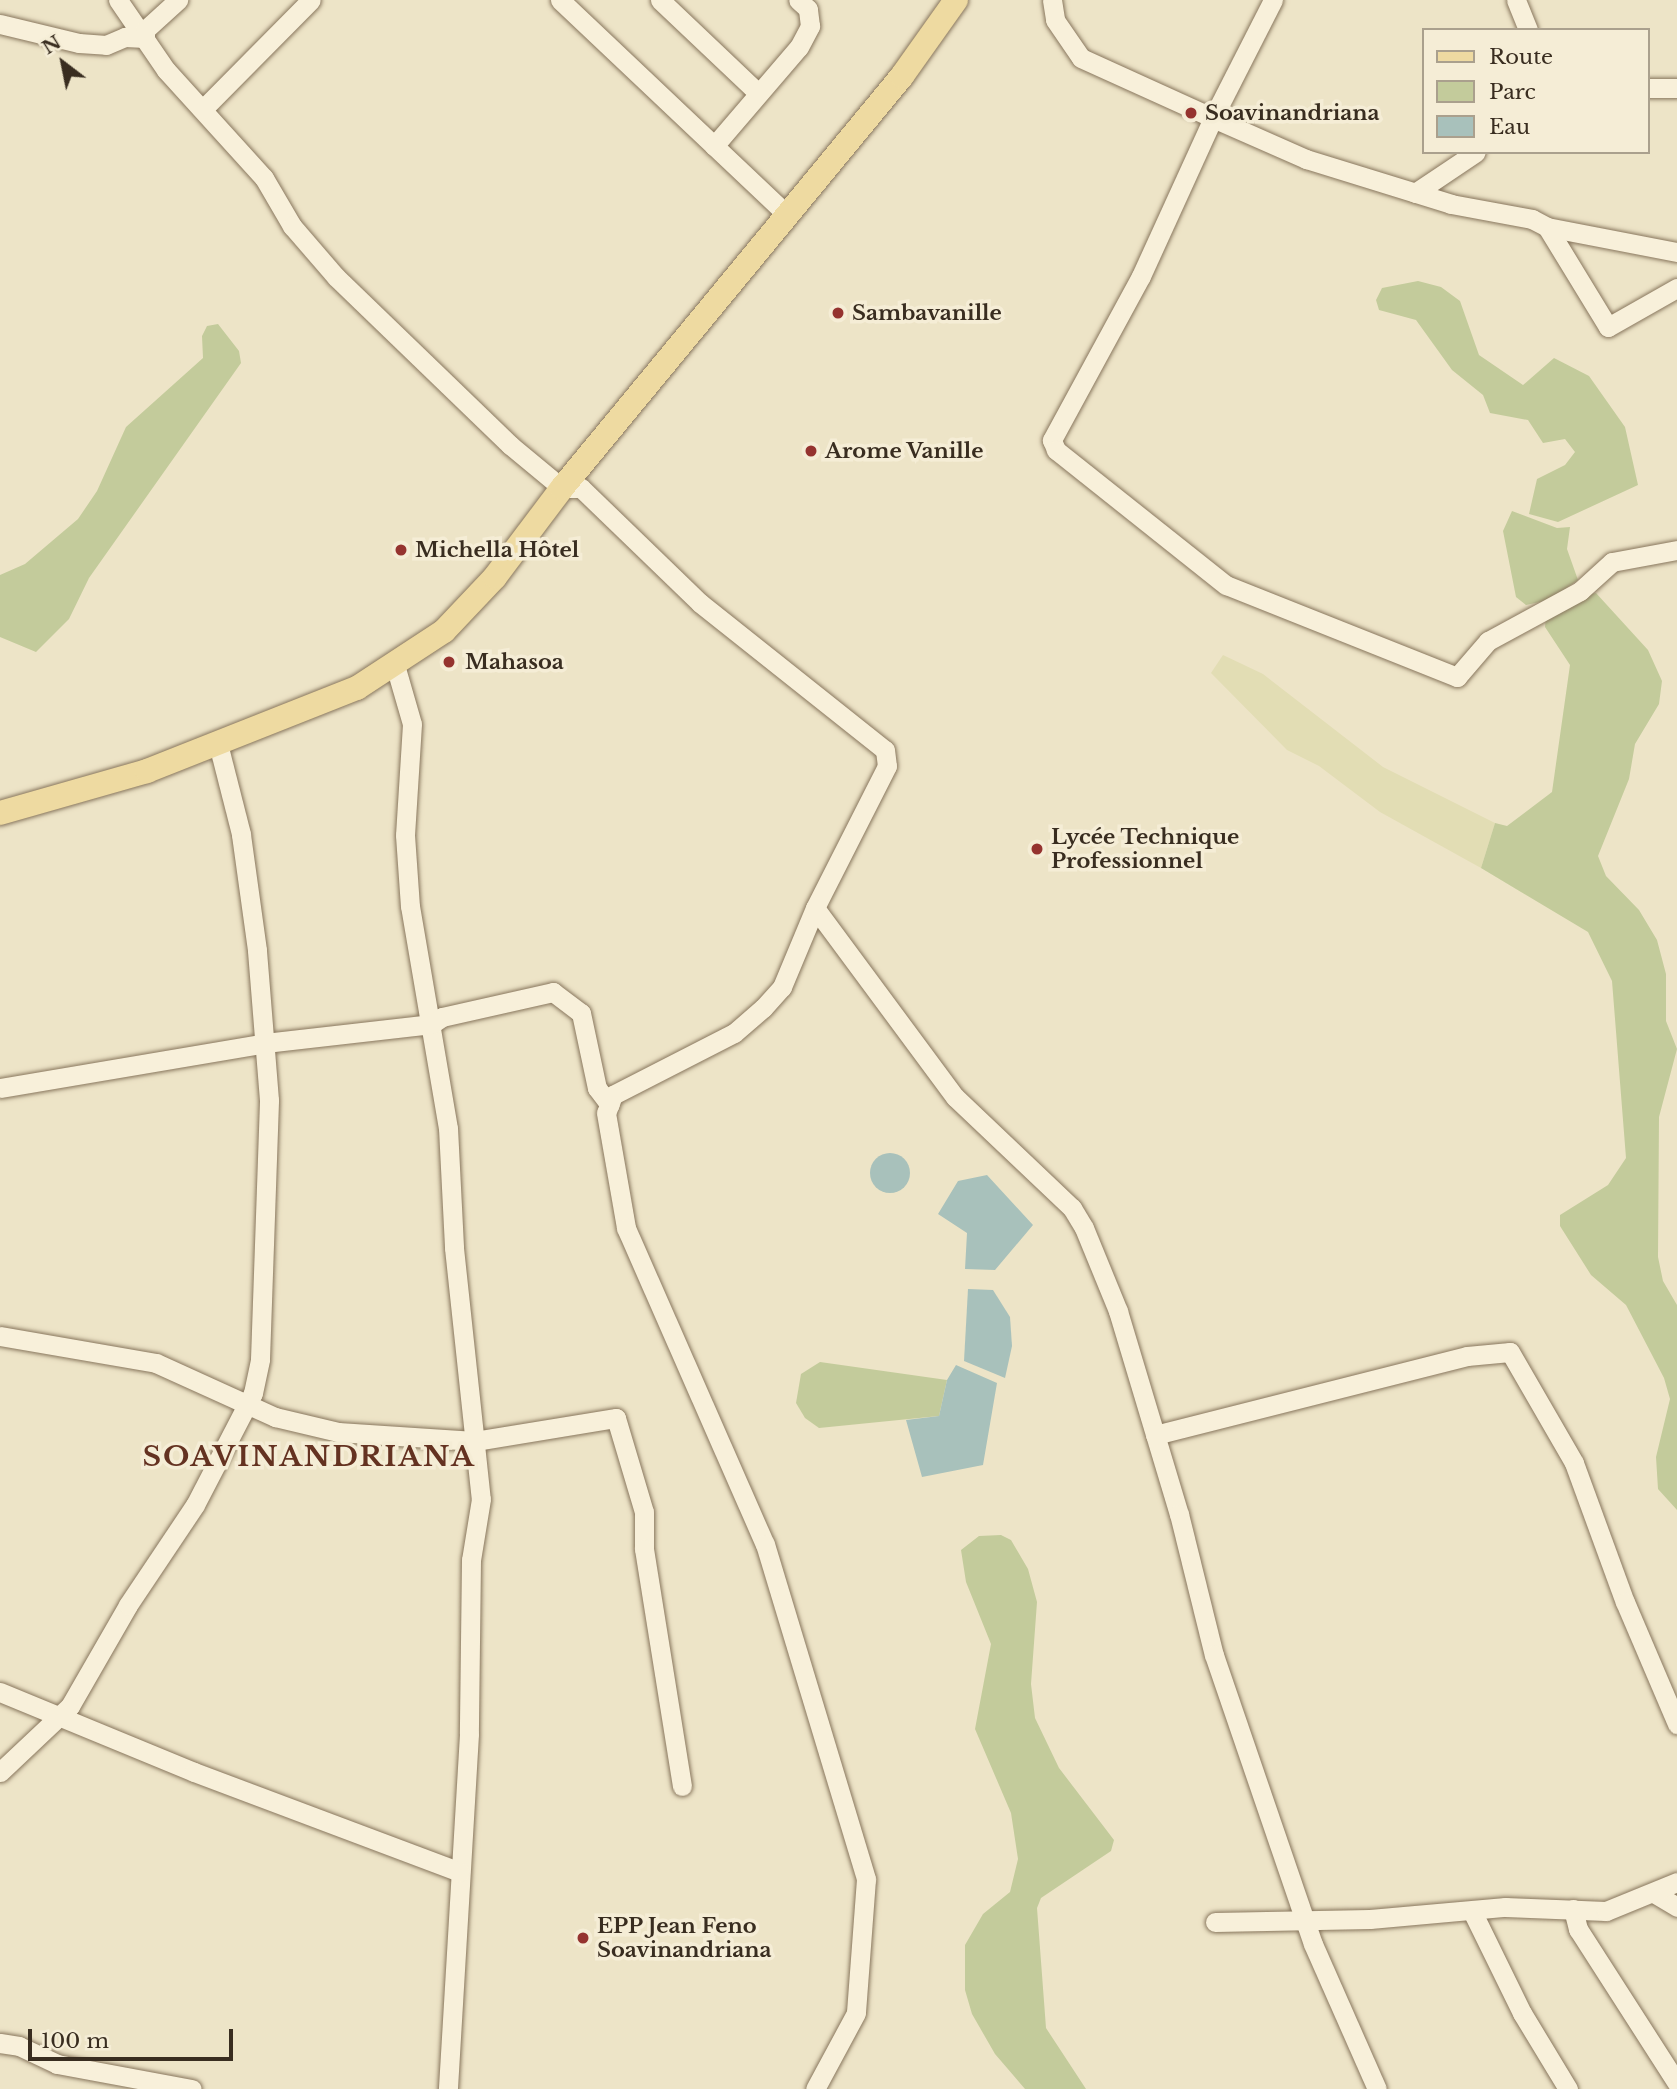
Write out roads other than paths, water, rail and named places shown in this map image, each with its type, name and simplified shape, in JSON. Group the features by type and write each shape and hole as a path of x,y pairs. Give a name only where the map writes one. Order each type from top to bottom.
{"main road":[{"path":"0,813 147,771 357,688 396,665 467,609 562,488 902,76 956,0"}],"street":[{"path":"118,0 166,70 264,178 292,226 336,277 510,445 562,488 581,488 700,603 885,750 887,766 815,908 782,987 763,1008 734,1032 613,1095 606,1113 625,1228 765,1544 866,1879 856,2013 815,2089"},
{"path":"145,37 145,30 178,0"},
{"path":"203,109 311,0"},
{"path":"560,0 787,215"},
{"path":"660,0 758,93"},
{"path":"714,146 799,47 810,26 808,9 798,0"},
{"path":"1052,0 1055,20 1081,58 1306,159 1415,193 1532,219 1547,227 1677,252"},
{"path":"1273,0 1213,118 1141,276 1052,440 1056,450 1226,585 1457,677 1488,641 1580,591 1612,562 1677,550"},
{"path":"1516,0 1527,28"},
{"path":"0,24 79,43 106,45 125,37 145,37"},
{"path":"1649,88 1677,88"},
{"path":"1415,193 1473,154"},
{"path":"1547,227 1608,327 1677,288"},
{"path":"396,665 412,724 405,835 410,906 448,1128 454,1248 481,1499 471,1560 469,1734 448,2089"},
{"path":"0,1772 70,1706 128,1605 195,1505 248,1402 260,1359 269,1100 241,834 218,744"},
{"path":"815,908 955,1097 1072,1208 1118,1311 1155,1435 1214,1655 1305,1920 1377,2089"},
{"path":"0,1088 265,1043 432,1024 442,1017 553,992 580,1013 597,1088 610,1105"},
{"path":"0,1336 156,1363 202,1387 248,1402 275,1417 338,1432 475,1441 616,1418 643,1512 645,1549 682,1786"},
{"path":"1155,1435 1467,1356 1510,1352 1574,1463 1625,1602 1677,1724"},
{"path":"0,1692 460,1872"},
{"path":"1215,1922 1472,1911 1504,1906 1606,1912 1654,1894 1677,1882"},
{"path":"1654,1894 1677,1907"},
{"path":"1573,1909 1578,1929 1677,2083"},
{"path":"1472,1911 1522,2013 1568,2089"},
{"path":"0,2043 19,2046 57,2064 192,2089"}],"water":[{"path":"890,1153 898,1154 904,1159 909,1165 909,1181 904,1187 898,1192 890,1193 882,1192 876,1187 871,1181 870,1173 871,1165 876,1159 882,1154"},
{"path":"987,1175 1033,1225 995,1270 965,1269 967,1233 938,1214 958,1181"},
{"path":"968,1289 993,1290 1010,1317 1012,1346 1005,1378 964,1361"},
{"path":"956,1365 997,1383 983,1465 922,1477 906,1420 939,1416 947,1380"}],"place":[{"name":"Soavinandriana","path":"1191,113"},
{"name":"Sambavanille","path":"838,313"},
{"name":"Arome Vanille","path":"811,451"},
{"name":"Michella Hôtel","path":"401,550"},
{"name":"Mahasoa","path":"449,662"},
{"name":"Lycée Technique Professionnel","path":"1037,849"},
{"name":"EPP Jean Feno Soavinandriana","path":"583,1938"}],"district":[{"name":"SOAVINANDRIANA","path":"309,1457"}]}
